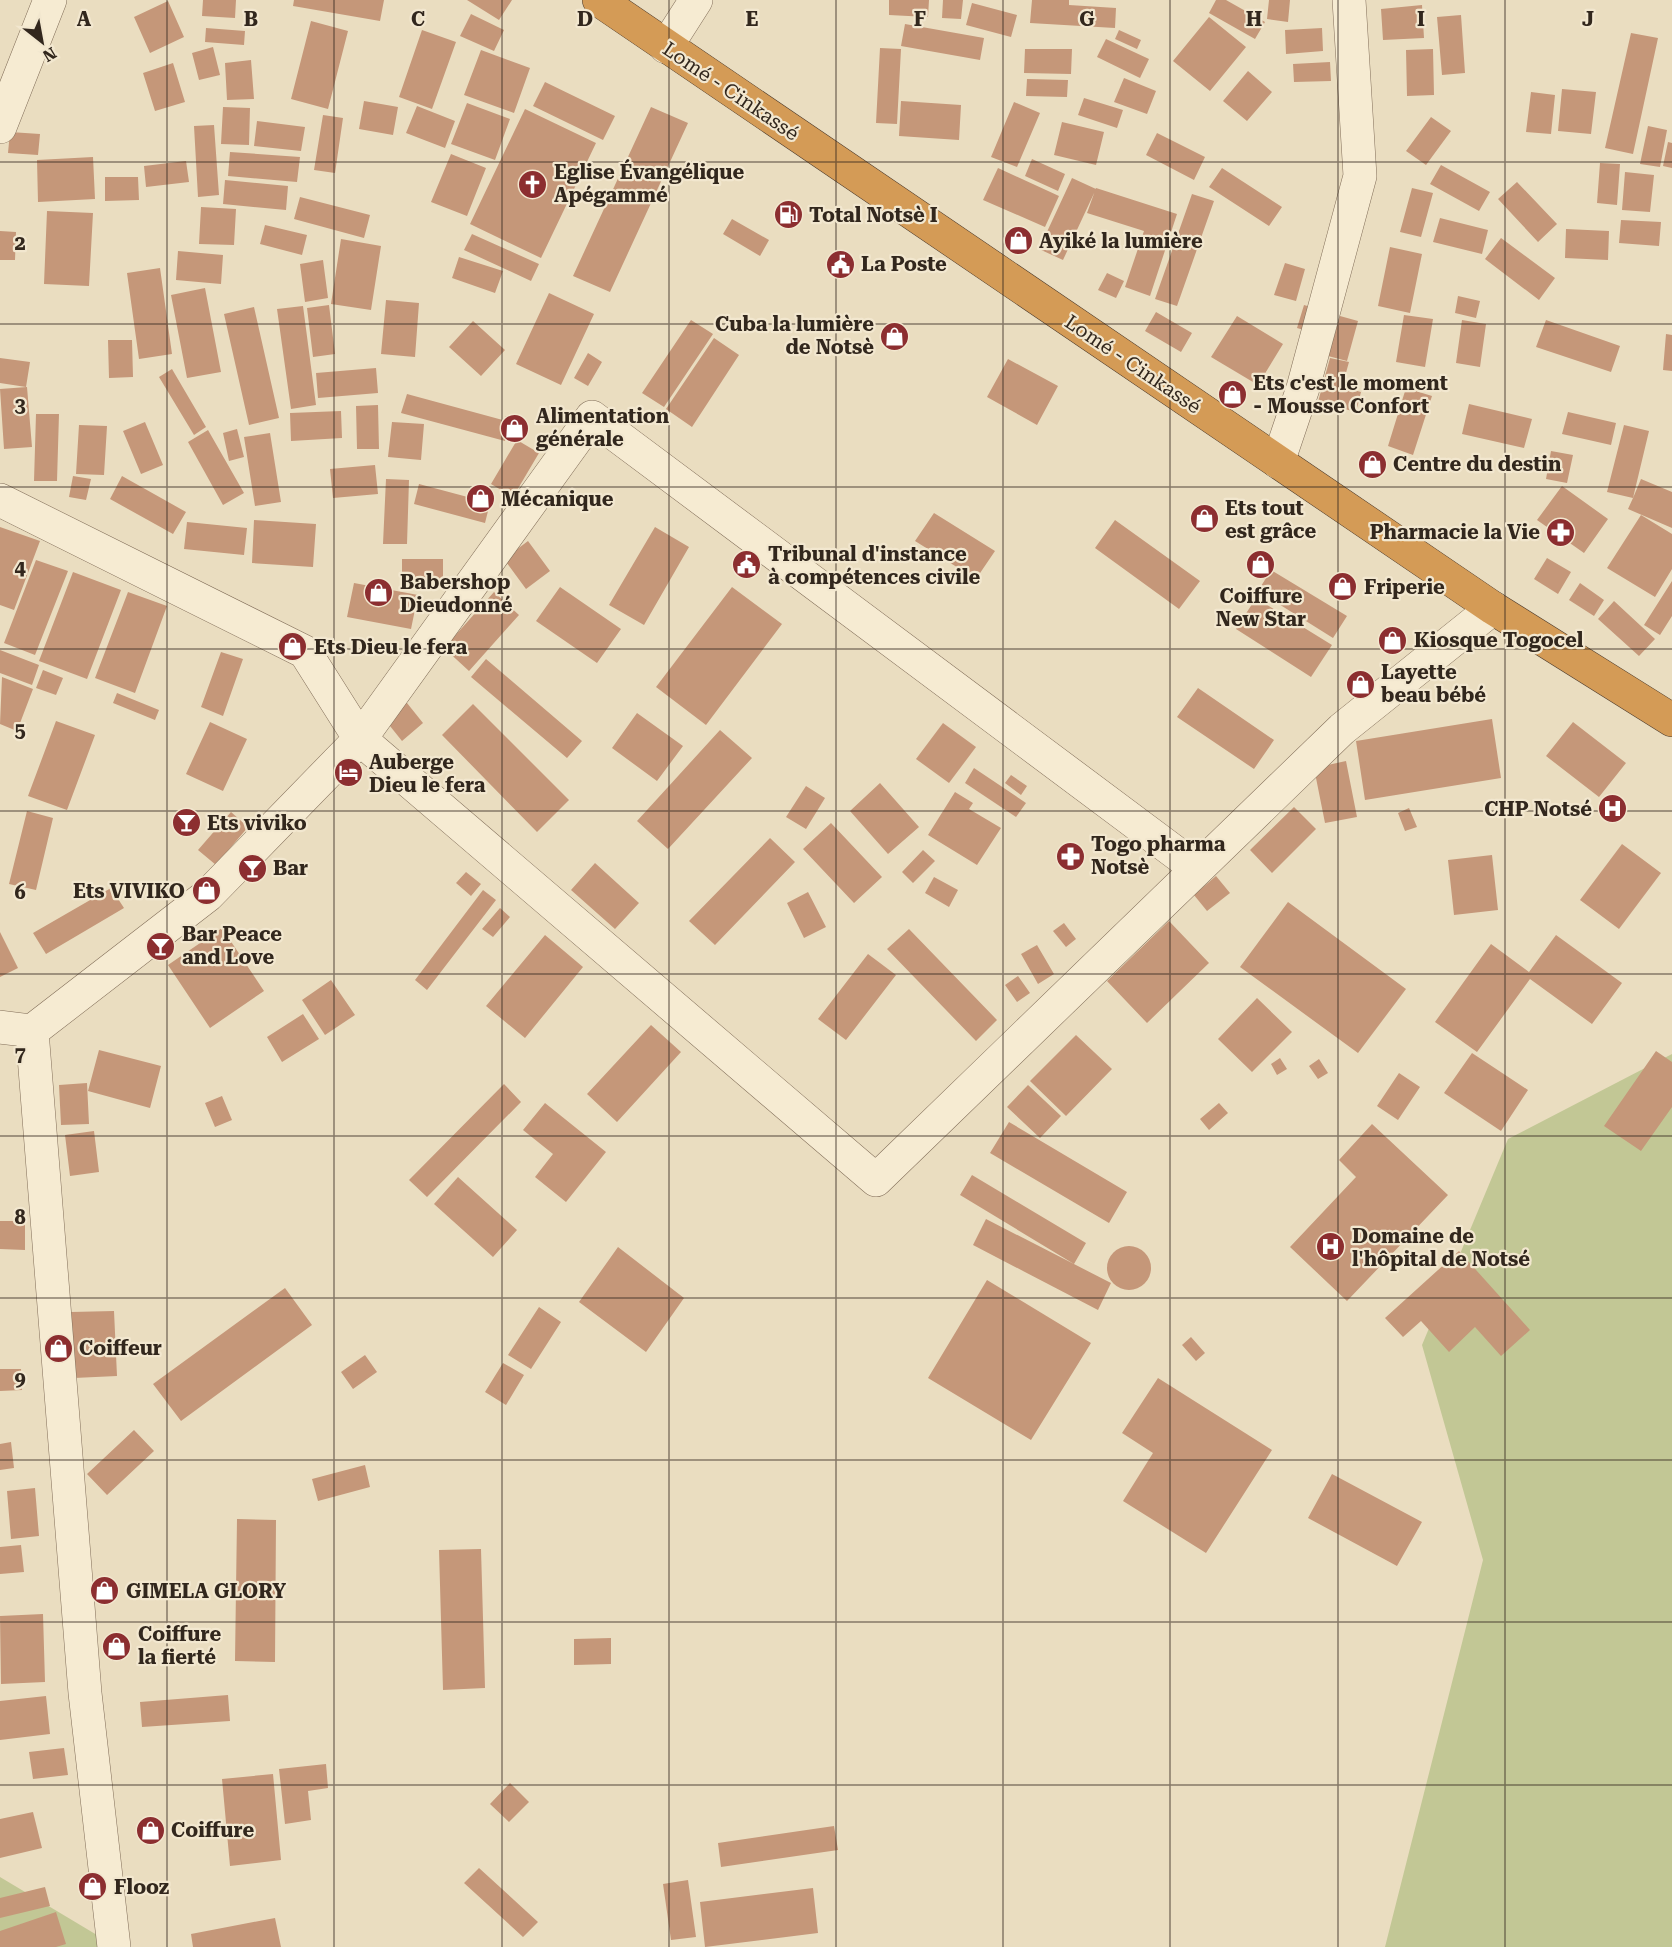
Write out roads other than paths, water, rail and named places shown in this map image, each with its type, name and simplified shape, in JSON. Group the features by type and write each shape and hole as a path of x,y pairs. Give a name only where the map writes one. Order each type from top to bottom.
{"highway":[{"name":"Lomé - Cinkassé","path":"599,0 1493,608 1672,720"}],"street":[{"path":"0,127 50,0"},
{"path":"666,47 696,0"},
{"path":"1278,462 1303,388 1360,176 1349,0"},
{"path":"114,1947 85,1693 16,1029 208,895 360,739 592,417 1196,868"},
{"path":"0,500 305,651 360,739 876,1180 1342,729 1493,608"}],"place":[{"name":"Eglise Évangélique Apégammé","path":"533,184"},
{"name":"Total Notsè I","path":"788,215"},
{"name":"Ayiké la lumière","path":"1018,241"},
{"name":"La Poste","path":"840,264"},
{"name":"Cuba la lumière de Notsè","path":"895,336"},
{"name":"Ets c'est le moment - Mousse Confort","path":"1232,394"},
{"name":"Alimentation générale","path":"515,428"},
{"name":"Centre du destin","path":"1372,464"},
{"name":"Mécanique","path":"480,499"},
{"name":"Ets tout est grâce","path":"1204,519"},
{"name":"Pharmacie la Vie","path":"1561,532"},
{"name":"Tribunal d'instance à compétences civile","path":"747,565"},
{"name":"Coiffure New Star","path":"1261,565"},
{"name":"Friperie","path":"1343,587"},
{"name":"Babershop Dieudonné","path":"379,593"},
{"name":"Kiosque Togocel","path":"1393,640"},
{"name":"Ets Dieu le fera","path":"293,647"},
{"name":"Layette beau bébé","path":"1360,684"},
{"name":"Auberge Dieu le fera","path":"348,773"},
{"name":"CHP Notsé","path":"1613,809"},
{"name":"Ets viviko","path":"186,823"},
{"name":"Togo pharma Notsè","path":"1070,856"},
{"name":"Bar","path":"252,868"},
{"name":"Ets VIVIKO","path":"206,891"},
{"name":"Bar Peace and Love","path":"161,946"},
{"name":"Domaine de l'hôpital de Notsé","path":"1331,1247"},
{"name":"Coiffeur","path":"58,1348"},
{"name":"GIMELA GLORY","path":"105,1591"},
{"name":"Coiffure la fierté","path":"117,1646"},
{"name":"Coiffure","path":"150,1830"},
{"name":"Flooz","path":"93,1887"}]}
